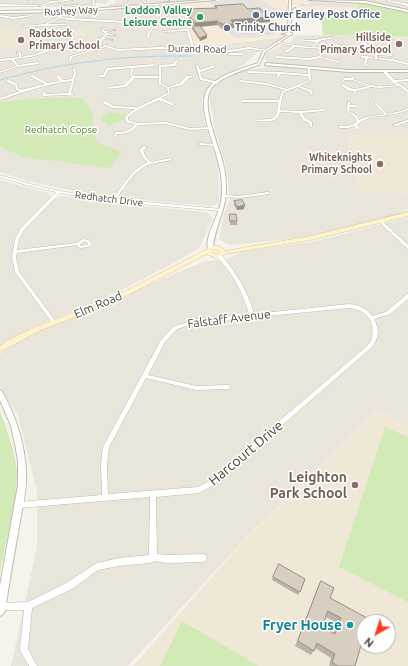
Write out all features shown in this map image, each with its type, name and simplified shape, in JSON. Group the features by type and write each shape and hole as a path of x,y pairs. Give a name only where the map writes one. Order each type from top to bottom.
{"main road":[{"path":"220,251 290,242 408,214"},
{"name":"Elm Road","path":"0,349 55,323 106,302 195,258 210,252 220,251"}],"street":[{"path":"23,5 28,0"},
{"path":"67,0 69,6"},
{"path":"40,6 73,0"},
{"path":"93,0 94,4"},
{"path":"127,7 126,5 131,0"},
{"name":"Rushey Way","path":"0,12 61,12 214,0"},
{"path":"258,64 262,53 279,43 287,34 290,0"},
{"path":"310,0 352,3 363,2 408,11"},
{"path":"389,3 408,5"},
{"path":"80,6 99,4"},
{"path":"0,6 23,5 46,7"},
{"path":"156,5 168,15 172,14"},
{"path":"37,13 40,6"},
{"path":"61,6 77,6"},
{"path":"140,12 168,7 179,7"},
{"path":"290,10 294,10 290,10"},
{"path":"60,17 61,12"},
{"path":"0,16 13,18 32,16"},
{"path":"45,25 60,17 93,21"},
{"path":"11,21 9,21 13,18"},
{"path":"86,22 101,18"},
{"path":"119,21 125,18"},
{"path":"96,19 172,23"},
{"path":"47,20 52,20"},
{"path":"148,38 149,33 156,22"},
{"path":"22,26 66,25"},
{"path":"163,31 188,29 194,52"},
{"path":"102,30 105,33 115,35"},
{"path":"84,46 100,44 100,38 105,33 115,30"},
{"path":"144,32 149,33"},
{"path":"100,38 112,40"},
{"path":"305,40 316,41 320,39 332,39"},
{"path":"312,48 316,41"},
{"path":"358,41 364,41 366,45 372,47 376,54 376,58"},
{"path":"0,60 40,54 64,43 73,43"},
{"name":"Durand Road","path":"160,48 162,43"},
{"path":"279,43 339,50 344,48 342,45"},
{"name":"Durand Road","path":"100,44 105,47 118,50 144,50 160,48 194,52 224,52 250,47 266,50"},
{"path":"130,49 134,44"},
{"name":"Durand Road","path":"229,45 234,49"},
{"path":"286,52 295,46"},
{"path":"38,48 43,47 50,50"},
{"path":"70,60 71,57 75,55 91,52 105,47"},
{"path":"320,57 323,49"},
{"path":"115,55 118,50"},
{"path":"290,50 295,52"},
{"path":"16,52 22,52 20,58"},
{"path":"88,55 91,52"},
{"path":"224,52 229,54 242,54"},
{"path":"40,54 43,58"},
{"path":"226,57 229,54"},
{"path":"376,54 392,54"},
{"path":"276,58 309,59 320,57 339,62"},
{"path":"362,57 408,62"},
{"path":"365,65 367,57"},
{"path":"260,58 265,64"},
{"path":"13,59 17,66"},
{"path":"177,61 176,65 160,65 160,83 168,88 181,84 187,76 192,77"},
{"path":"0,72 17,66 36,64"},
{"path":"248,70 258,64 265,64 385,72 408,71"},
{"path":"104,76 107,69 154,65"},
{"path":"192,68 214,66"},
{"path":"132,67 131,75 134,77"},
{"path":"198,68 201,79 217,83"},
{"path":"241,81 286,89 298,86 310,80 311,77 309,75 309,68"},
{"path":"43,93 70,94 72,80 75,73 74,69"},
{"path":"210,252 210,240 221,210 224,196 221,163 211,128 205,99 210,88 240,70 248,70 258,74 280,73 309,75"},
{"path":"385,72 393,81 408,91"},
{"path":"70,74 75,73"},
{"path":"277,78 280,73"},
{"path":"59,75 57,76 62,81"},
{"path":"34,76 46,83"},
{"path":"100,76 108,76"},
{"path":"380,76 388,76"},
{"path":"108,88 125,86 134,77 160,77"},
{"path":"344,79 352,78 368,87 383,89 400,85"},
{"path":"0,99 20,90 46,83 72,80"},
{"path":"393,81 408,80"},
{"path":"8,81 16,85 17,89 20,90"},
{"path":"342,85 355,91 368,87"},
{"path":"298,86 312,93 316,92"},
{"path":"104,102 113,107 135,108 160,99 169,93 168,88"},
{"path":"259,115 257,121 272,121 277,118 280,111 281,95 286,89"},
{"path":"160,99 172,104"},
{"path":"242,101 280,100"},
{"path":"107,105 111,102"},
{"path":"382,102 377,104 386,114"},
{"path":"356,106 348,105 348,111 356,117 358,121"},
{"path":"135,108 126,117 127,121 138,124 166,123 190,129 211,128"},
{"path":"340,127 349,127 355,125 358,121 386,114 401,113 408,109"},
{"path":"280,111 300,112 324,110"},
{"path":"300,112 304,119 311,125 315,122"},
{"path":"401,113 408,116"},
{"path":"166,123 170,118"},
{"path":"395,125 400,125 408,121"},
{"path":"115,134 128,133 138,124"},
{"path":"355,125 358,128"},
{"path":"200,144 216,145"},
{"path":"145,147 141,150 145,158 150,162"},
{"path":"114,200 136,170 150,162 171,158"},
{"name":"Redhatch Drive","path":"0,176 59,192 114,200 221,210"},
{"path":"55,323 17,272 14,262 18,239 22,229 59,192"},
{"path":"224,196 240,197 268,193"},
{"path":"380,221 408,247"},
{"path":"212,236 246,296 252,316"},
{"path":"15,252 78,244"},
{"path":"371,318 388,313 408,296"},
{"name":"Falstaff Avenue","path":"105,498 106,447 163,340 175,328 196,321 357,306 364,309 371,318"},
{"name":"Harcourt Drive","path":"19,506 199,490 210,484 369,347 375,338 375,327 371,318"},
{"path":"145,376 196,388 219,384 227,387"},
{"path":"0,392 13,418 21,456 22,485 0,608 28,606 69,586 97,566 150,559 153,557 168,559 203,558"},
{"path":"153,494 153,557"},
{"path":"28,606 24,650 33,666"}],"shaded area":[{"path":"5,0 108,0 106,4 96,3 92,5 47,7 45,4 36,6 0,5 0,3"},
{"path":"116,0 212,0 108,7 110,4 114,4"},
{"path":"221,0 286,0 289,8 286,9 289,12 285,33 282,34 285,36 193,47 182,3"},
{"path":"226,0 258,0 285,13 274,19 260,10 245,7 215,9 210,2"},
{"path":"292,0 358,3 356,9 350,14 350,16 306,13 292,6"},
{"path":"366,0 408,0 408,9 374,3"},
{"path":"310,2 356,4 355,7 300,6 300,4 309,4"},
{"path":"182,4 191,48 284,37 257,53 245,64 223,76 208,88 202,99 204,121 218,165 219,199 217,204 210,206 122,198 120,196 112,195 94,195 27,181 0,172 0,13 58,14 107,12 109,10"},
{"path":"270,23 275,25 275,34 259,37 236,38 227,30 238,29 235,26"},
{"name":"Radstock Primary School","path":"7,28 17,30 89,28 84,38 45,39 39,41 38,43 0,50 0,32"},
{"path":"323,35 408,38 408,209 392,217 310,237 231,245 219,240 224,214 230,199 226,166 215,129 209,95 217,84 240,72 266,67 269,63 265,59 265,54 282,45 291,43 294,36"},
{"name":"Whiteknights Primary School","path":"344,134 408,137 408,194 361,192"},
{"path":"0,180 48,193 49,196 57,198 62,196 101,202 206,212 213,218 199,248 172,264 108,297 34,327 0,345"},
{"path":"408,217 408,426 378,409 241,543 128,666 11,666 37,547 37,491 18,416 0,386 0,354 28,335 203,262 230,258 241,252 316,241"},
{"name":"Leighton Park School","path":"378,409 408,426 408,666 133,666 241,544"}],"green space":[{"path":"358,3 408,11 408,37 323,35 321,14 350,16 356,9"},
{"name":"Redhatch Copse","path":"41,98 83,98 93,115 92,122 97,142 121,152 110,168 24,157 0,147 0,102"},
{"path":"109,112 120,114 126,113 124,120 107,125 102,121 102,115"},
{"path":"0,412 11,442 17,473 13,511 0,573"},
{"path":"385,427 408,437 408,602 339,567"},
{"path":"182,621 259,666 160,666"}],"building":[{"path":"243,4 248,9 259,8 270,17 231,20 234,24 222,24 217,21 195,23 189,16 191,15 187,9 217,8 215,6"},
{"path":"192,26 200,26 207,35 200,38"},
{"path":"242,200 245,205 237,207 234,201"},
{"path":"230,214 236,214 237,221 230,221"},
{"path":"279,564 305,579 300,592 273,577"},
{"name":"Fryer House","path":"321,581 334,588 330,598 360,614 356,614 356,654 358,654 355,666 338,666 332,662 335,654 317,643 314,651 298,641","holes":["328,611 341,618 335,634 323,627"]}],"waterway":[{"path":"0,80 71,64 119,58 192,56"}],"place":[{"name":"Lower Earley Post Office","path":"256,15"},
{"name":"Loddon Valley Leisure Centre","path":"200,17"},
{"name":"Trinity Church","path":"227,28"},
{"name":"Radstock Primary School","path":"21,40"},
{"name":"Hillside Primary School","path":"399,44"},
{"name":"Whiteknights Primary School","path":"380,164"},
{"name":"Leighton Park School","path":"355,485"},
{"name":"Fryer House","path":"350,625"}]}
